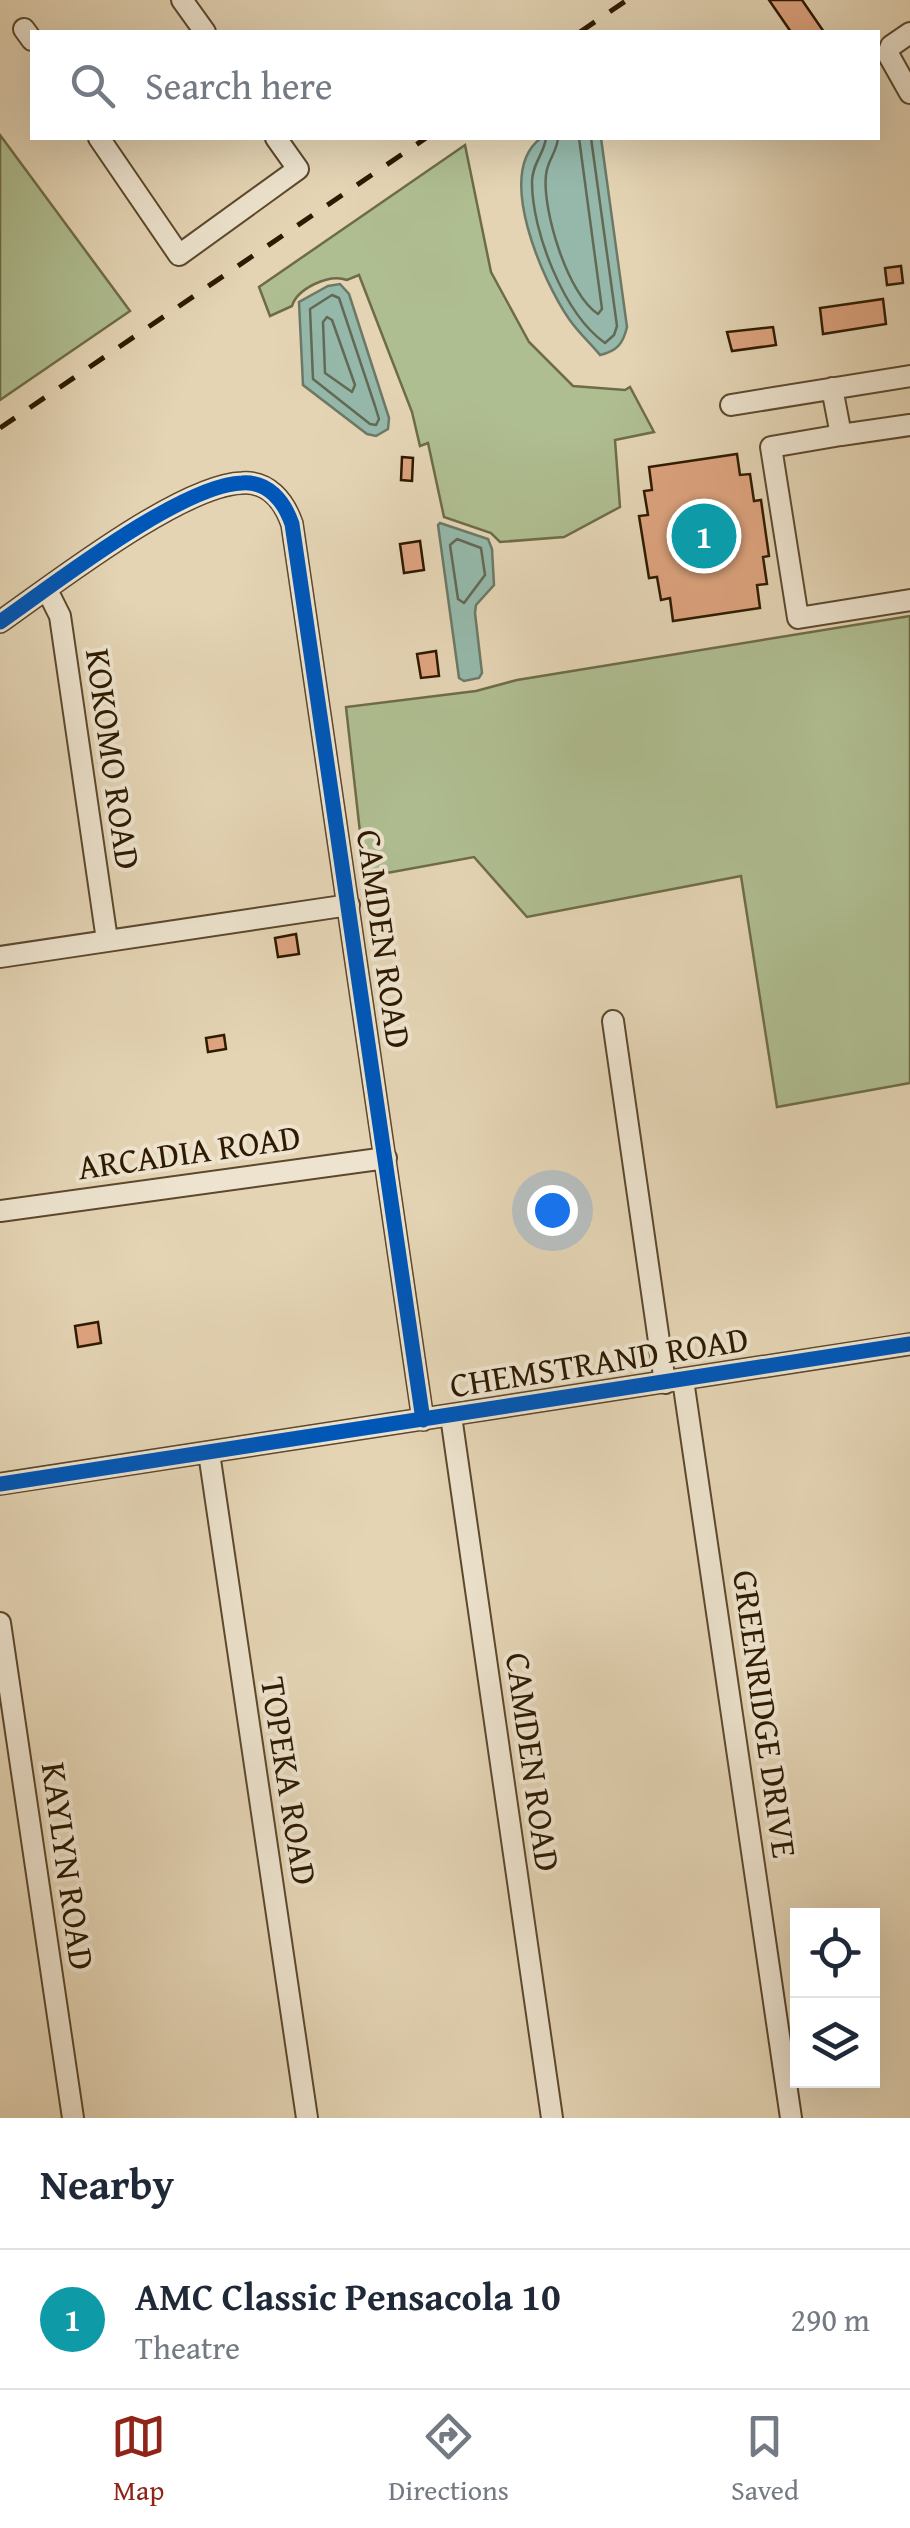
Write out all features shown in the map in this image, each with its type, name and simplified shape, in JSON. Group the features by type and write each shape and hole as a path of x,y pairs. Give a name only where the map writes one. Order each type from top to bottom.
{"street":[{"path":"182,0 203,30"},
{"path":"910,33 891,46 888,54 910,94"},
{"path":"100,140 179,255 298,168 277,140"},
{"path":"731,405 910,376"},
{"path":"832,388 842,435"},
{"path":"910,425 771,446 798,618 910,600"},
{"name":"CAMDEN ROAD","path":"47,590 159,514 188,499 240,482 254,484 279,498 292,524 423,1420"},
{"path":"0,622 47,590"},
{"name":"KOKOMO ROAD","path":"47,590 60,616 107,940"},
{"path":"0,957 349,905"},
{"name":"GREENRIDGE DRIVE","path":"612,1021 674,1381 790,2118"},
{"name":"ARCADIA ROAD","path":"0,1211 386,1158"},
{"name":"CHEMSTRAND ROAD","path":"0,1484 910,1344"},
{"name":"CAMDEN ROAD","path":"450,1416 552,2118"},
{"name":"TOPEKA ROAD","path":"209,1453 307,2118"},
{"name":"KAYLYN ROAD","path":"0,1623 72,2118"}],"shaded area":[{"path":"0,135 130,311 0,400"},
{"path":"465,145 491,272 529,342 573,386 625,390 630,387 654,432 615,440 620,507 564,537 500,542 491,533 444,517 428,443 420,446 412,412 359,275 315,284 300,294 292,306 270,316 259,287"},
{"path":"910,616 910,1083 777,1107 741,876 527,917 474,857 365,877 346,707 476,691 517,680"}],"water":[{"path":"539,140 601,140 627,327 618,346 606,353 600,355 569,319 536,254 522,201 522,176 528,154"},
{"path":"340,284 349,294 389,418 388,429 376,436 367,434 303,385 299,302"},
{"path":"440,523 488,539 492,549 494,585 476,605 475,613 482,673 479,678 459,678"}],"building":[{"path":"769,0 802,0 823,30 790,30"},
{"path":"901,266 903,283 887,285 885,268"},
{"path":"883,299 886,324 823,334 820,308"},
{"path":"773,327 776,345 732,351 727,332"},
{"path":"737,454 740,475 750,474 754,501 761,500 769,556 763,557 767,584 757,585 760,608 673,621 670,598 661,600 657,577 649,578 639,516 648,515 644,491 652,490 649,467"},
{"path":"402,457 413,458 412,481 401,480"},
{"path":"420,541 424,570 404,573 400,544"},
{"path":"436,651 439,676 421,678 417,654"},
{"path":"296,934 299,954 278,957 275,938"},
{"path":"224,1035 226,1049 208,1052 206,1038"},
{"path":"98,1322 101,1343 78,1347 75,1326"}],"railway":[{"path":"583,30 627,0"},
{"path":"0,428 423,140"}],"cycle path":[{"path":"0,622 118,539 186,500 216,488 251,483 274,494 284,508 292,524 423,1420"},
{"path":"0,1484 910,1344"}],"place":[{"name":"AMC Classic Pensacola 10","path":"704,536"}]}
